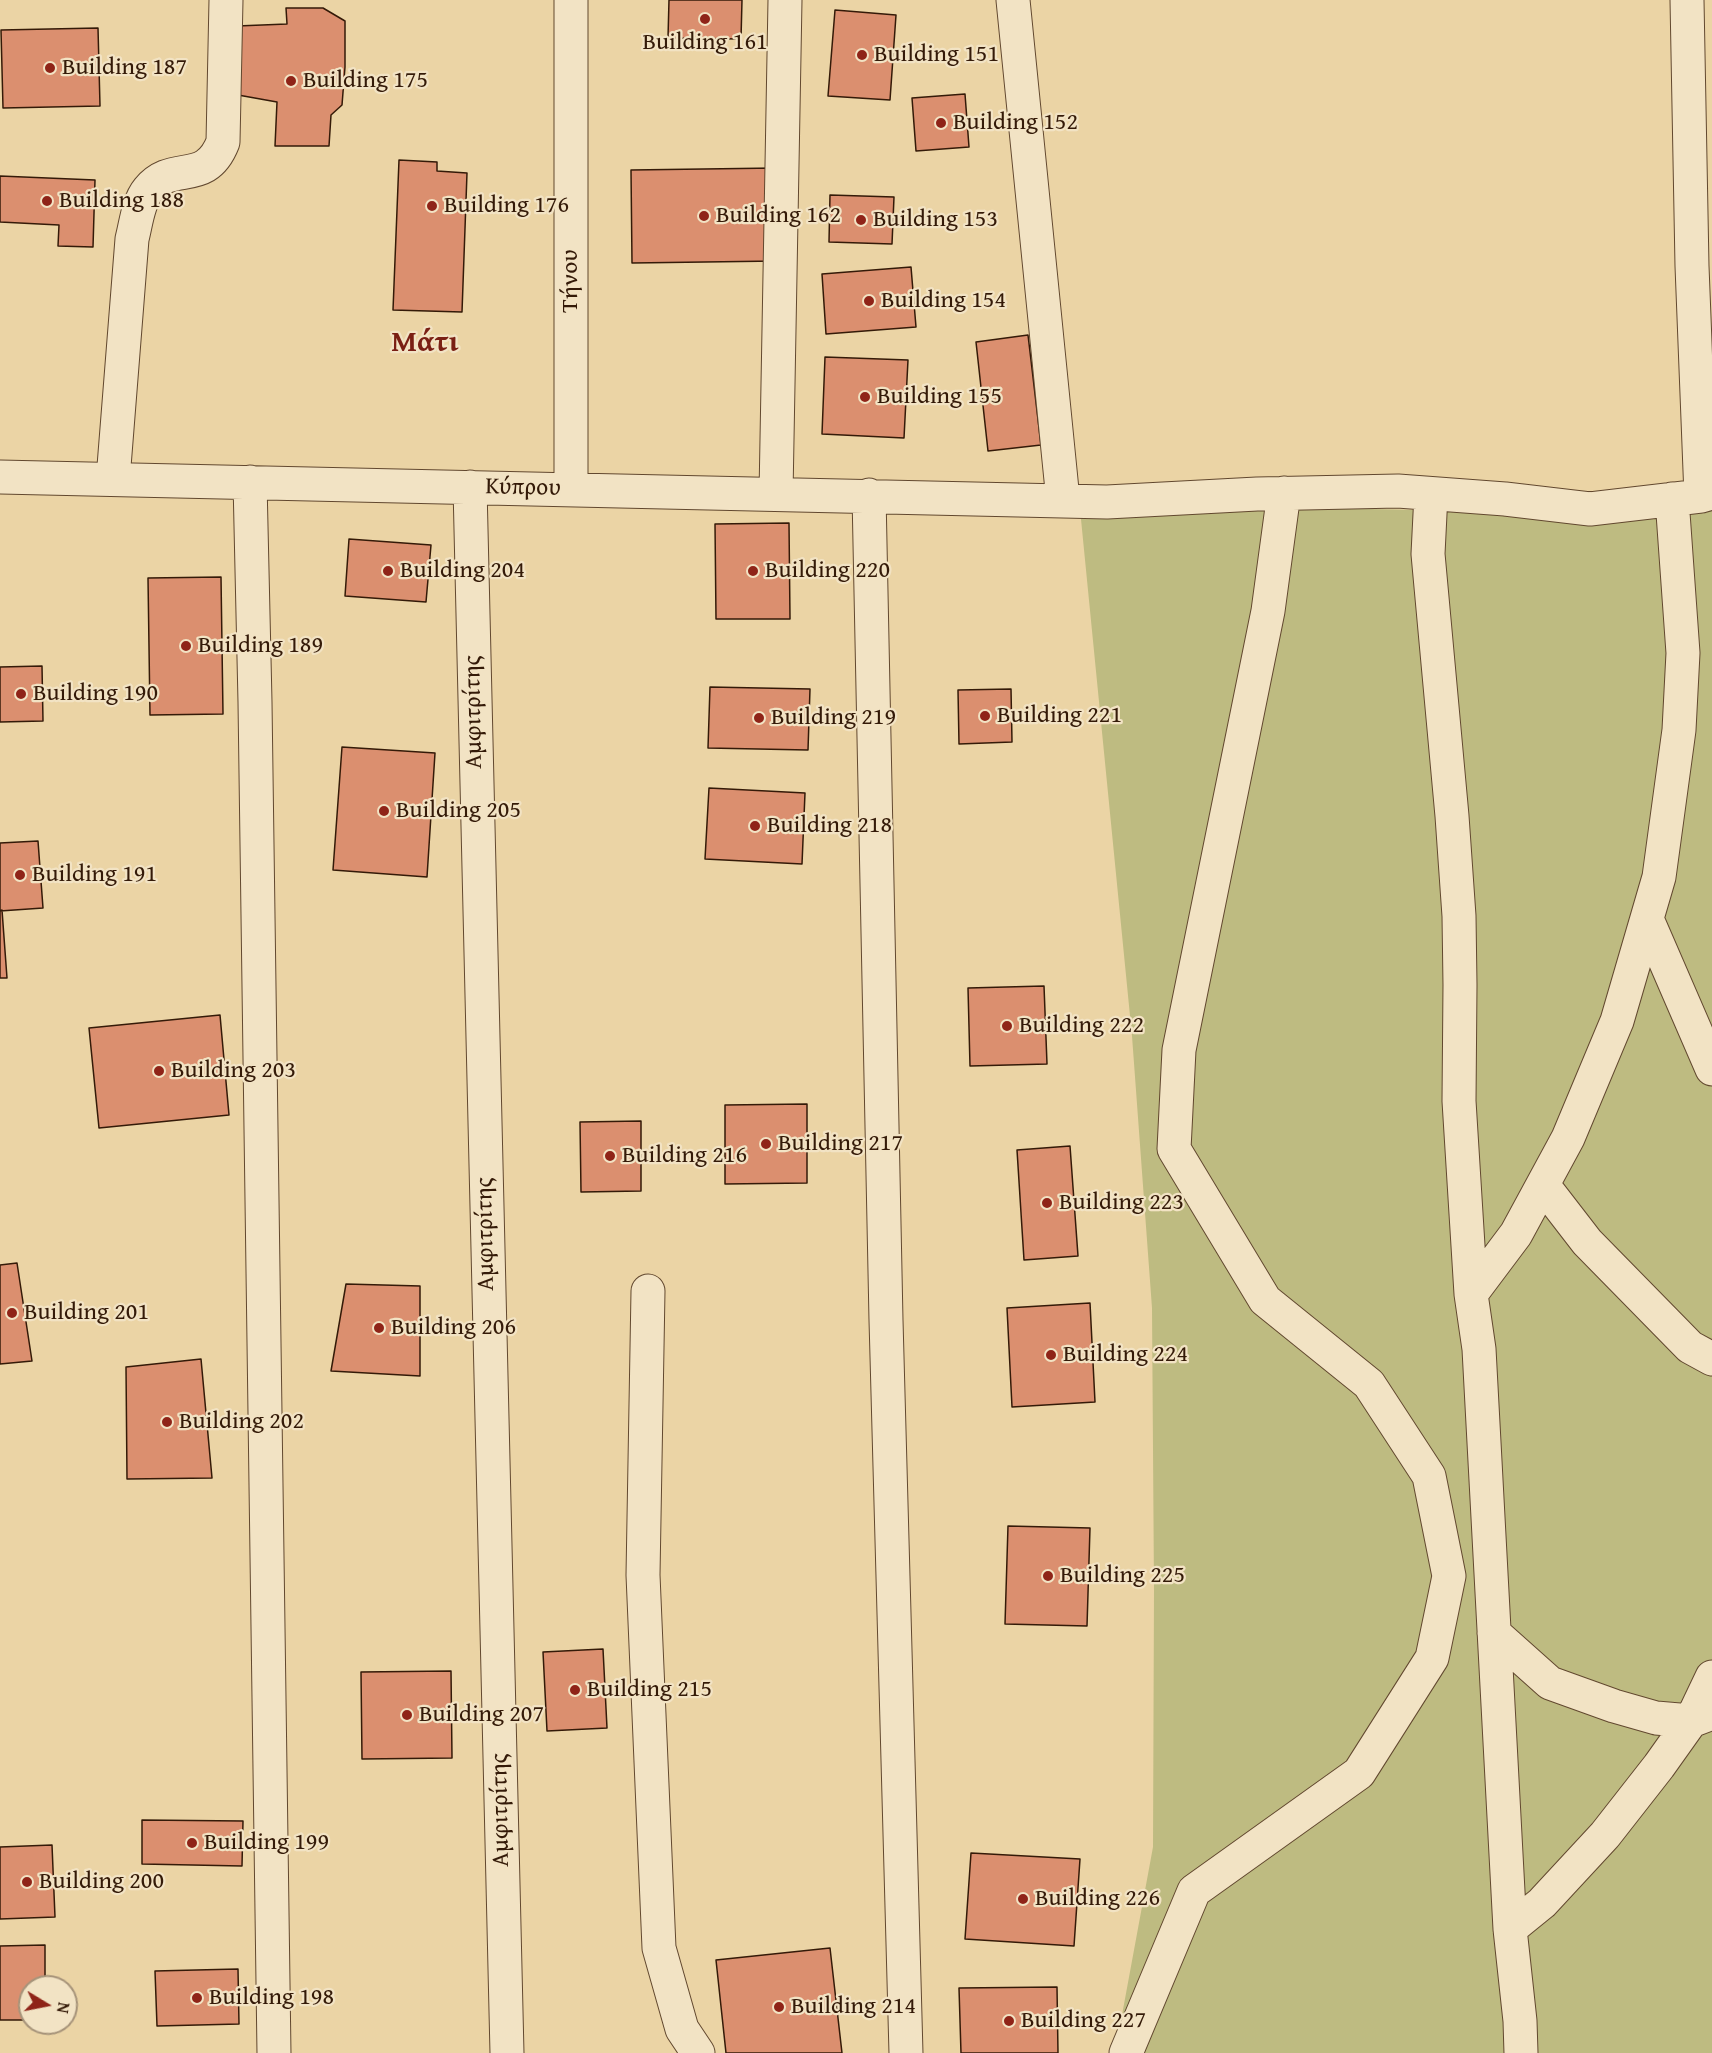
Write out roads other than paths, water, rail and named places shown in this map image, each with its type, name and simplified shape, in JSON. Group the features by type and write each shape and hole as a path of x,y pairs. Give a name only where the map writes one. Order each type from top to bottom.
{"street":[{"path":"113,479 132,239 147,191 159,180 206,167 218,156 221,149 226,0"},
{"name":"Τήνου","path":"571,0 571,489"},
{"path":"776,494 785,0"},
{"path":"1013,0 1055,500"},
{"path":"1471,1294 1516,1234 1568,1138 1617,1021 1659,877 1679,730 1695,496 1687,0"},
{"name":"Κύπρου","path":"0,477 1107,502 1284,493 1398,491 1505,499 1590,509 1695,496"},
{"path":"250,482 274,2053"},
{"name":"Αμφιτρίτης","path":"470,487 507,2053"},
{"path":"1126,2053 1194,1891 1359,1773 1432,1658 1449,1576 1429,1476 1369,1384 1264,1300 1174,1149 1179,1050 1268,611 1284,493"},
{"path":"1431,494 1428,554 1459,916 1459,1101 1471,1294 1479,1349 1510,1929 1520,2021 1521,2053"},
{"path":"868,495 885,1308 906,2053"},
{"path":"1647,919 1712,1069"},
{"path":"1543,1185 1587,1242 1690,1347 1712,1359"},
{"path":"648,1291 643,1575 659,1948 682,2029 698,2053"},
{"path":"1494,1633 1550,1683 1656,1718 1701,1717"},
{"path":"1510,1929 1542,1903 1605,1835 1701,1717 1712,1677"}],"place":[{"name":"Building 161","path":"705,19"},
{"name":"Building 151","path":"862,55"},
{"name":"Building 187","path":"50,68"},
{"name":"Building 175","path":"291,81"},
{"name":"Building 152","path":"941,123"},
{"name":"Building 188","path":"47,201"},
{"name":"Building 176","path":"432,206"},
{"name":"Building 162","path":"704,216"},
{"name":"Building 153","path":"861,220"},
{"name":"Building 154","path":"869,301"},
{"name":"Building 155","path":"865,397"},
{"name":"Building 204","path":"388,571"},
{"name":"Building 220","path":"753,571"},
{"name":"Building 189","path":"186,646"},
{"name":"Building 190","path":"21,694"},
{"name":"Building 221","path":"985,716"},
{"name":"Building 219","path":"759,718"},
{"name":"Building 205","path":"384,811"},
{"name":"Building 218","path":"755,826"},
{"name":"Building 191","path":"20,875"},
{"name":"Building 222","path":"1007,1026"},
{"name":"Building 203","path":"159,1071"},
{"name":"Building 217","path":"766,1144"},
{"name":"Building 216","path":"610,1156"},
{"name":"Building 223","path":"1047,1203"},
{"name":"Building 201","path":"12,1313"},
{"name":"Building 206","path":"379,1328"},
{"name":"Building 224","path":"1051,1355"},
{"name":"Building 202","path":"167,1422"},
{"name":"Building 225","path":"1048,1576"},
{"name":"Building 215","path":"575,1690"},
{"name":"Building 207","path":"407,1715"},
{"name":"Building 199","path":"192,1843"},
{"name":"Building 200","path":"27,1882"},
{"name":"Building 226","path":"1023,1899"},
{"name":"Building 198","path":"197,1998"},
{"name":"Building 214","path":"779,2007"},
{"name":"Building 227","path":"1009,2021"}],"district":[{"name":"Μάτι","path":"425,343"}]}
